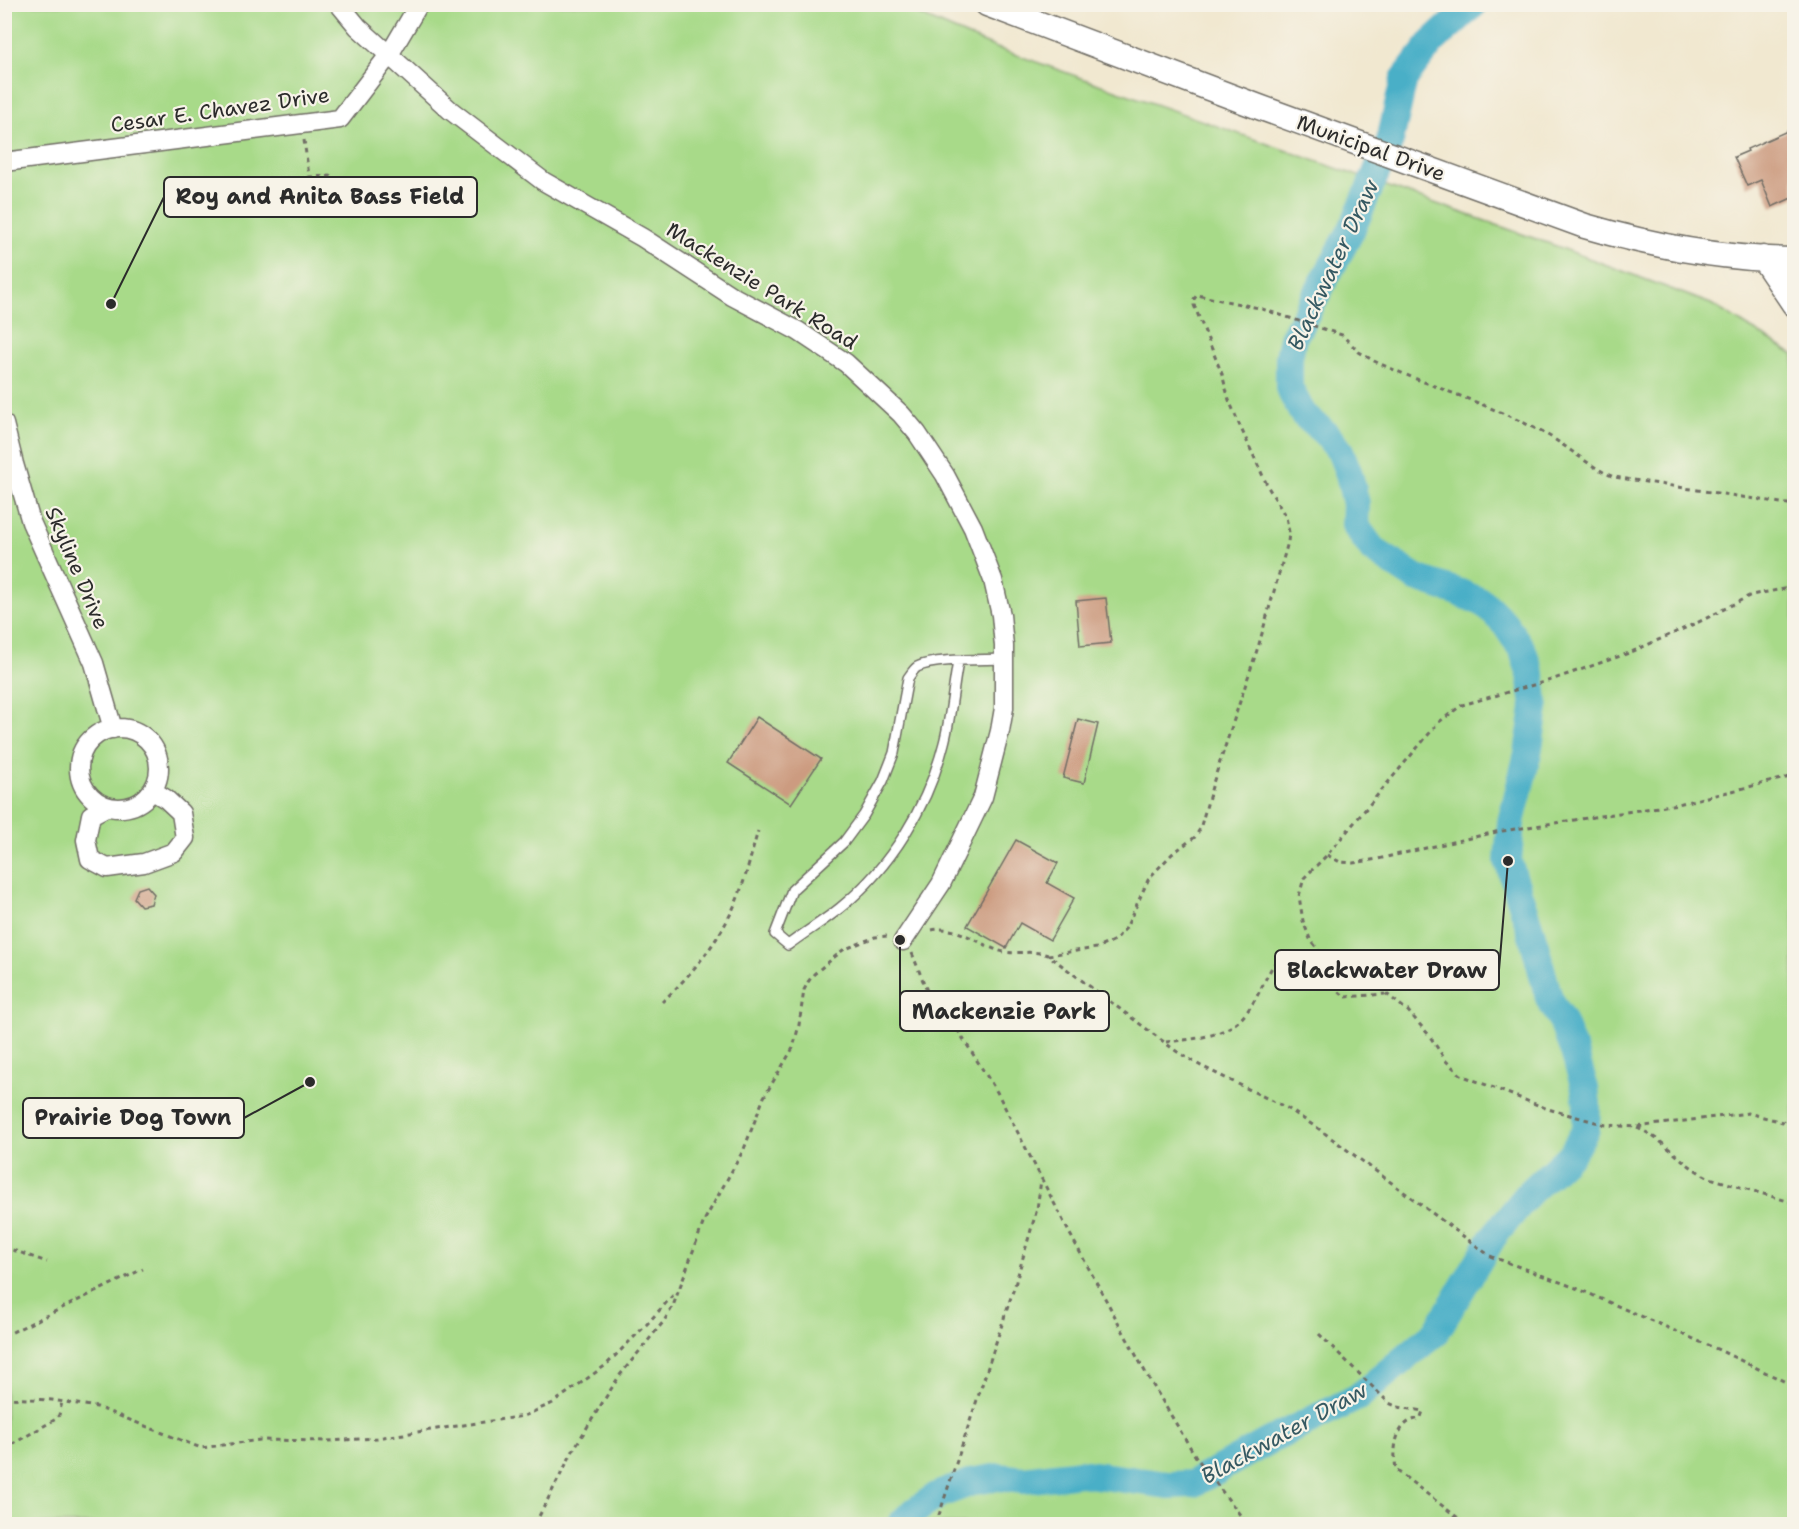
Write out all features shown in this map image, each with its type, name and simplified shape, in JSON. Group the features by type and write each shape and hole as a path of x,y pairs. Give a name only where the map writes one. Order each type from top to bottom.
{"street":[{"name":"Mackenzie Park Road","path":"339,4 358,27 450,110 543,181 643,238 732,296 824,347 868,382 901,414 917,433 945,475 960,502 986,561 1001,615 1004,708 987,786 941,884 903,941"},
{"name":"Cesar E. Chavez Drive","path":"4,162 340,119 389,55 418,4"},
{"name":"Municipal Drive","path":"987,4 1585,226 1632,240 1711,253 1794,260"},
{"path":"1763,258 1794,304"},
{"name":"Skyline Drive","path":"4,424 32,522 94,663 113,729"},
{"path":"113,729 126,729 138,733 152,747 159,765 158,778 153,790 144,800 132,807 119,809 106,807 94,800 80,778 79,765 82,752 100,733 113,729"},
{"path":"106,807 91,816 86,840 90,859 107,868 144,862 174,852 185,838 181,813 153,790"}],"lane":[{"path":"957,662 944,743 933,776 913,821 887,861 864,887 840,908 788,945 775,934 792,890 843,842 864,815 883,781 894,753 908,678 919,666 934,662 1004,659"}],"path":[{"path":"302,124 311,190"},
{"path":"309,177 332,176"},
{"path":"928,931 942,928 957,931 999,951 1027,951 1048,955 1097,948 1108,944 1121,935 1149,878 1158,866 1195,837 1200,829 1259,644 1279,577 1289,532 1286,517 1268,487 1229,400 1222,374 1197,314 1194,299 1197,295 1285,316 1342,335 1359,352 1374,361 1540,431 1604,473 1614,477 1794,505"},
{"path":"1385,994 1352,998 1341,995 1333,982 1323,956 1310,939 1303,921 1300,887 1304,879 1328,855 1439,722 1462,705 1551,680 1641,648 1751,595 1794,587"},
{"path":"1328,855 1340,862 1353,863 1378,859 1496,832 1678,804 1794,776"},
{"path":"662,1002 703,958 724,925 741,891 758,831"},
{"path":"535,1524 575,1447 620,1375 664,1321 673,1306 677,1290 711,1206 744,1149 764,1097 793,1048 804,990 808,982 829,960 843,950 861,941 887,936 903,941 910,948 927,991 950,1018 998,1092 1111,1311 1148,1377 1196,1457 1247,1524"},
{"path":"1048,955 1164,1042 1195,1062 1271,1100 1319,1129 1490,1256 1576,1288 1719,1350 1794,1386"},
{"path":"1164,1042 1227,1031 1246,1013 1274,964 1297,956 1323,956 1374,984 1419,1022 1446,1061 1461,1075 1569,1116 1606,1125 1635,1127 1748,1113 1794,1125"},
{"path":"1635,1127 1654,1137 1698,1173 1794,1203"},
{"path":"936,1524 954,1476 1031,1233 1041,1178"},
{"path":"4,1247 47,1262"},
{"path":"4,1336 143,1269"},
{"path":"4,1398 97,1407 201,1448 260,1440 328,1441 377,1438 524,1416 553,1403 606,1365 677,1290"},
{"path":"1319,1334 1389,1403 1398,1407 1424,1411 1421,1417 1407,1423 1396,1438 1394,1455 1396,1470 1466,1524"},
{"path":"4,1449 56,1419 62,1402"}],"green space":[{"path":"5,5 896,5 994,47 1556,246 1711,304 1794,355 1794,1524 5,1524"}],"building":[{"path":"1794,128 1794,197 1772,207 1761,180 1747,186 1734,157"},
{"path":"1106,598 1111,643 1080,646 1076,601"},
{"path":"757,717 821,759 791,804 728,763"},
{"path":"1078,719 1098,724 1084,783 1063,778"},
{"path":"1016,840 1058,863 1047,883 1074,898 1050,940 1020,923 1006,948 967,926"},
{"path":"147,886 154,894 151,904 141,906 134,898 138,889"}],"waterway":[{"name":"Blackwater Draw","path":"901,1524 912,1513 938,1495 975,1481 999,1477 1023,1480 1080,1473 1168,1485 1192,1484 1269,1441 1358,1397 1436,1332 1493,1237 1529,1193 1572,1153 1586,1129 1585,1088 1562,1021 1549,998 1533,938 1508,861 1511,822 1528,753 1535,708 1531,675 1523,651 1505,624 1484,603 1416,578 1373,550 1355,525 1356,504 1349,474 1340,451 1325,433 1303,414 1289,388 1289,357 1293,338 1351,231 1390,141 1404,79 1433,41 1474,4"}],"place":[{"name":"Roy and Anita Bass Field","path":"111,304"},
{"name":"Blackwater Draw","path":"1508,861"},
{"name":"Mackenzie Park","path":"900,940"},
{"name":"Prairie Dog Town","path":"310,1082"}]}
